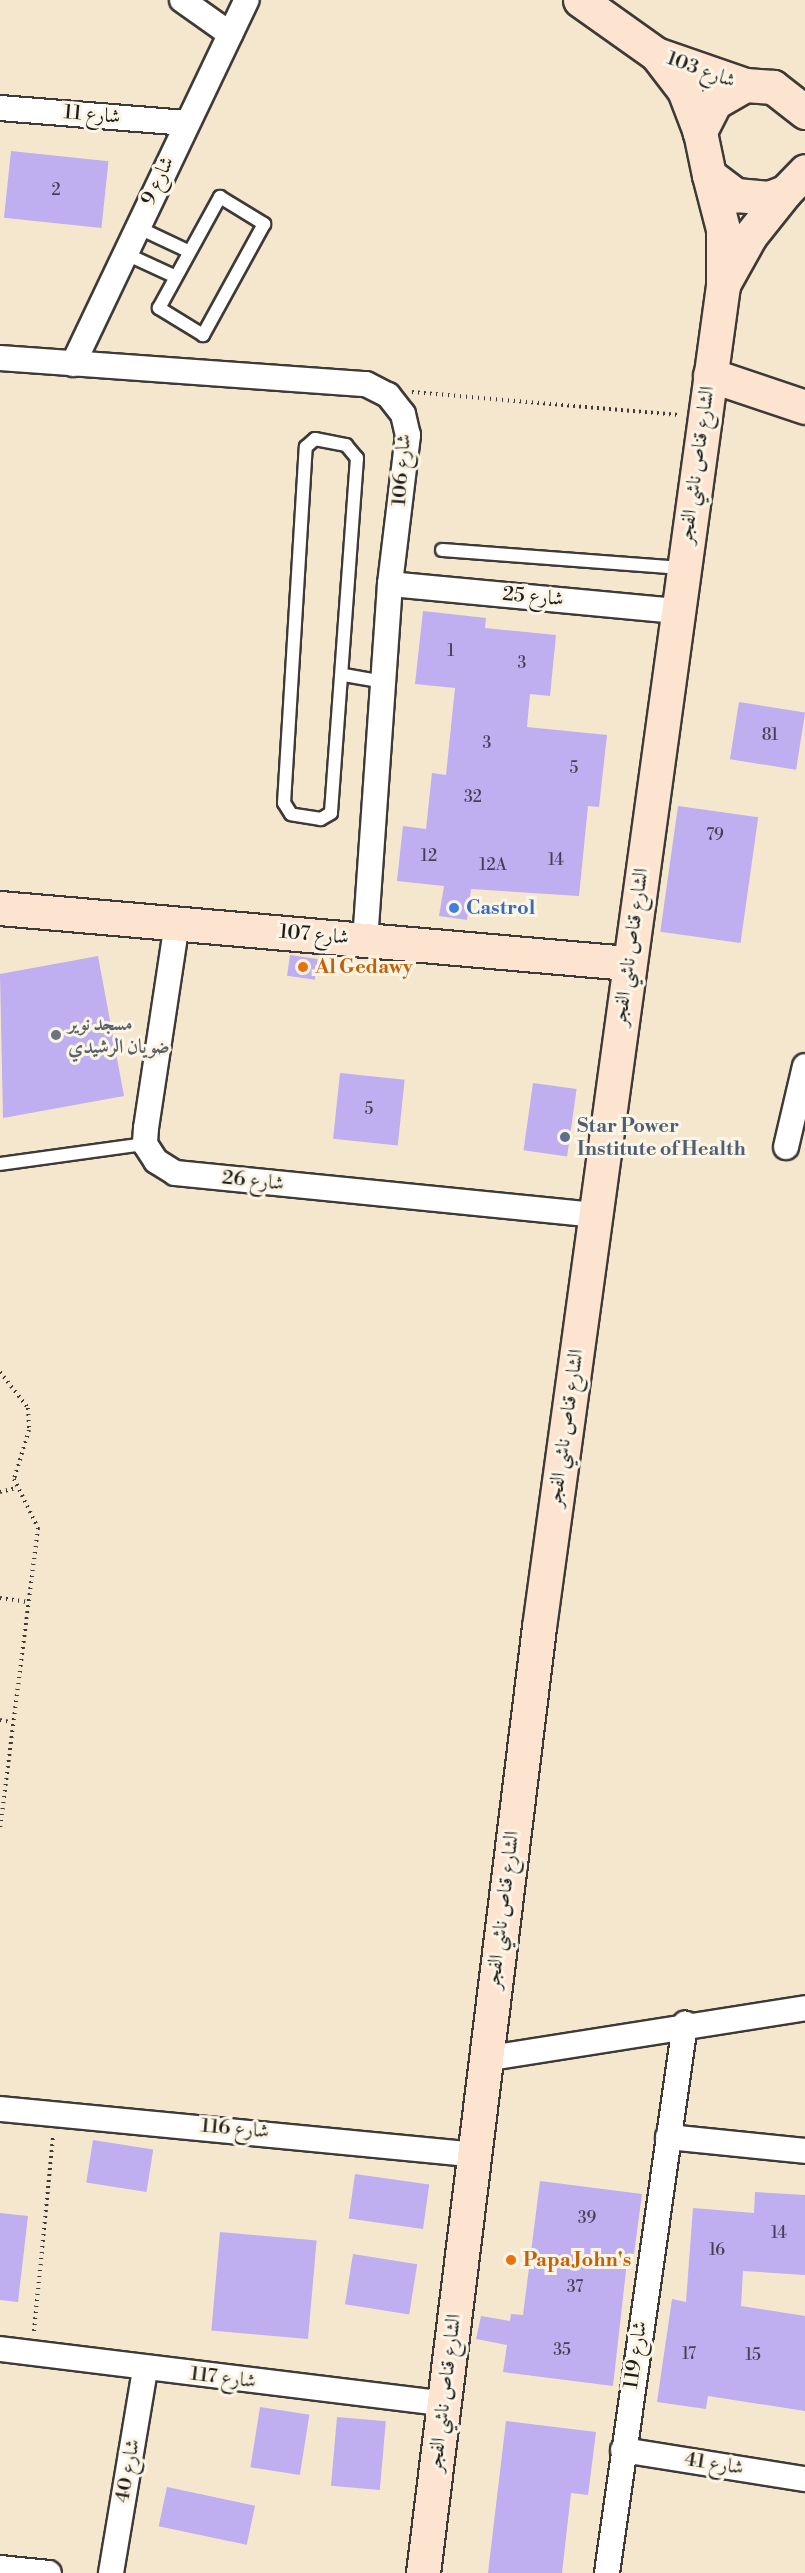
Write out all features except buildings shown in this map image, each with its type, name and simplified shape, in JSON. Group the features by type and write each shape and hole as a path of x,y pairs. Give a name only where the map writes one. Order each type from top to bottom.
{"street":[{"path":"182,0 230,34"},
{"name":"شارع 9","path":"73,364 185,123 247,0"},
{"name":"شارع 103","path":"588,2 656,54 684,90 700,132 710,175"},
{"name":"شارع 103","path":"656,54 759,86"},
{"path":"700,132 715,102 759,86 805,82"},
{"path":"759,86 805,112"},
{"name":"شارع 11","path":"0,108 185,123"},
{"path":"710,175 744,197 795,182"},
{"name":"الشارع قناص ناشي الفجر","path":"423,2573 445,2404 470,2154 675,611 723,285 723,229 710,175"},
{"name":"الشارع قناص ناشي الفجر","path":"723,285 750,236 795,182"},
{"path":"0,358 366,384 388,395"},
{"path":"710,375 805,407"},
{"name":"شارع 106","path":"365,940 390,584 408,435 403,414 388,395"},
{"name":"شارع 25","path":"390,584 675,611"},
{"name":"شارع 107","path":"0,908 628,963"},
{"path":"145,1144 177,923"},
{"path":"786,1147 805,1066"},
{"name":"شارع 26","path":"145,1144 156,1161 175,1173 595,1215"},
{"path":"484,2059 685,2024 805,2008"},
{"name":"شارع 119","path":"607,2573 685,2024"},
{"name":"شارع 116","path":"0,2109 470,2154"},
{"path":"668,2137 805,2151"},
{"name":"شارع 117","path":"0,2349 145,2369 445,2404"},
{"name":"شارع 40","path":"111,2573 145,2369"},
{"name":"شارع 41","path":"623,2450 805,2479"},
{"path":"0,2568 49,2573"}],"lane":[{"path":"217,198 264,224 206,334 160,313 174,276 217,198"},
{"path":"137,227 188,252"},
{"path":"124,253 174,276"},
{"path":"315,439 346,445 357,458 344,675 331,813 321,819 291,814 284,803 306,447 315,439"},
{"path":"442,550 682,568"},
{"path":"344,675 383,682"},
{"path":"0,1164 145,1144"}],"path":[{"path":"388,395 420,390 704,417"},
{"path":"0,1372 28,1408 16,1488 38,1528 30,1602 10,1722 6,1813 0,1828"},
{"path":"0,1492 16,1488"},
{"path":"0,1598 30,1602"},
{"path":"0,1720 10,1722"},
{"path":"32,2353 55,2113"}],"place":[{"name":"Castrol","path":"454,908"},
{"name":"Al Gedawy","path":"303,967"},
{"name":"مسجد نوير ضويان الرشيدي","path":"56,1035"},
{"name":"Star Power Institute of Health","path":"565,1137"},
{"name":"Papa John's","path":"511,2260"}]}
